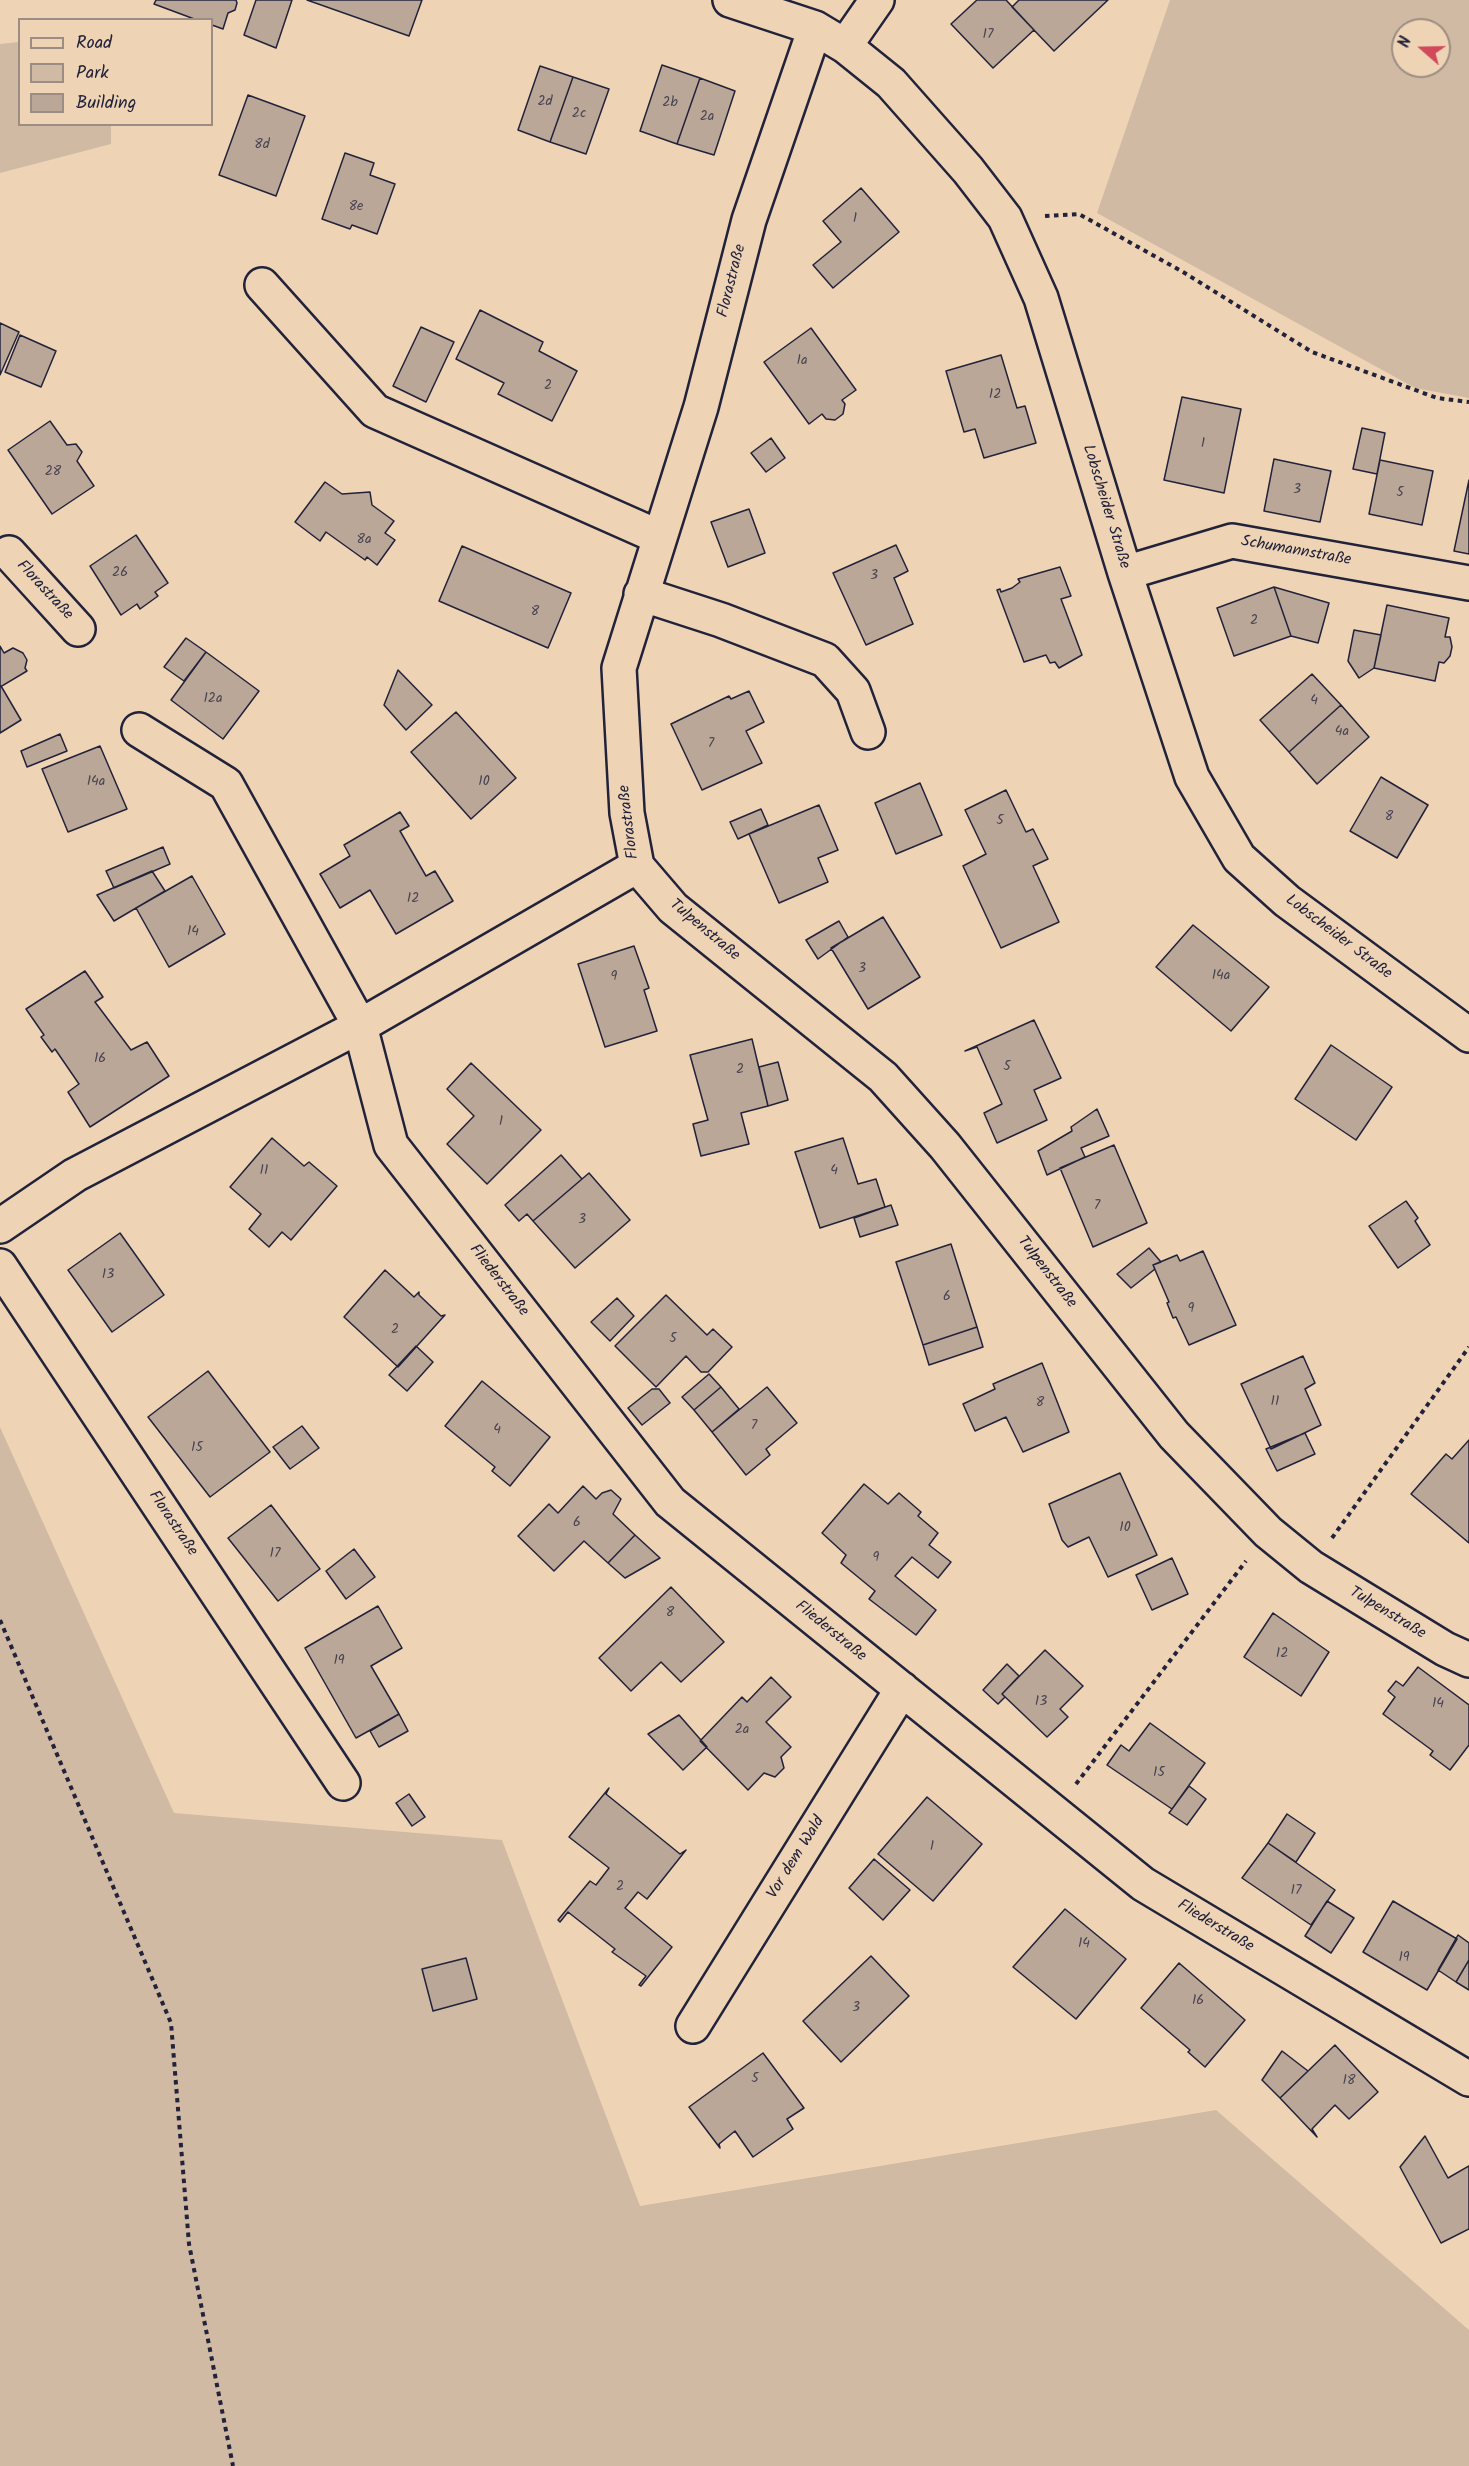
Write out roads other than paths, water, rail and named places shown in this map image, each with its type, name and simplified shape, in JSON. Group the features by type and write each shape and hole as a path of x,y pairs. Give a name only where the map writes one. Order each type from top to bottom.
{"street":[{"name":"Lobscheider Straße","path":"730,0 815,28 845,46 891,83 968,170 1005,218 1041,298 1125,573 1192,777 1239,858 1287,901 1469,1035"},
{"path":"845,46 877,0"},
{"name":"Florastraße","path":"0,1226 75,1174 360,1026 637,866 627,813 619,668 701,408 749,220 815,28"},
{"path":"262,285 375,411 659,537"},
{"name":"Schumannstraße","path":"1125,573 1232,541 1469,583"},
{"name":"Florastraße","path":"3,547 78,628"},
{"path":"642,594 731,624 825,660 853,691 868,732"},
{"path":"139,730 226,784 360,1026"},
{"name":"Tulpenstraße","path":"637,866 673,908 882,1077 945,1146 1174,1435 1268,1532 1311,1567 1445,1649 1469,1660"},
{"name":"Fliederstraße","path":"360,1026 392,1145 670,1502 1143,1884 1469,2079"},
{"name":"Florastraße","path":"0,1266 344,1783"},
{"name":"Vor dem Wald","path":"693,2026 902,1689"}]}
